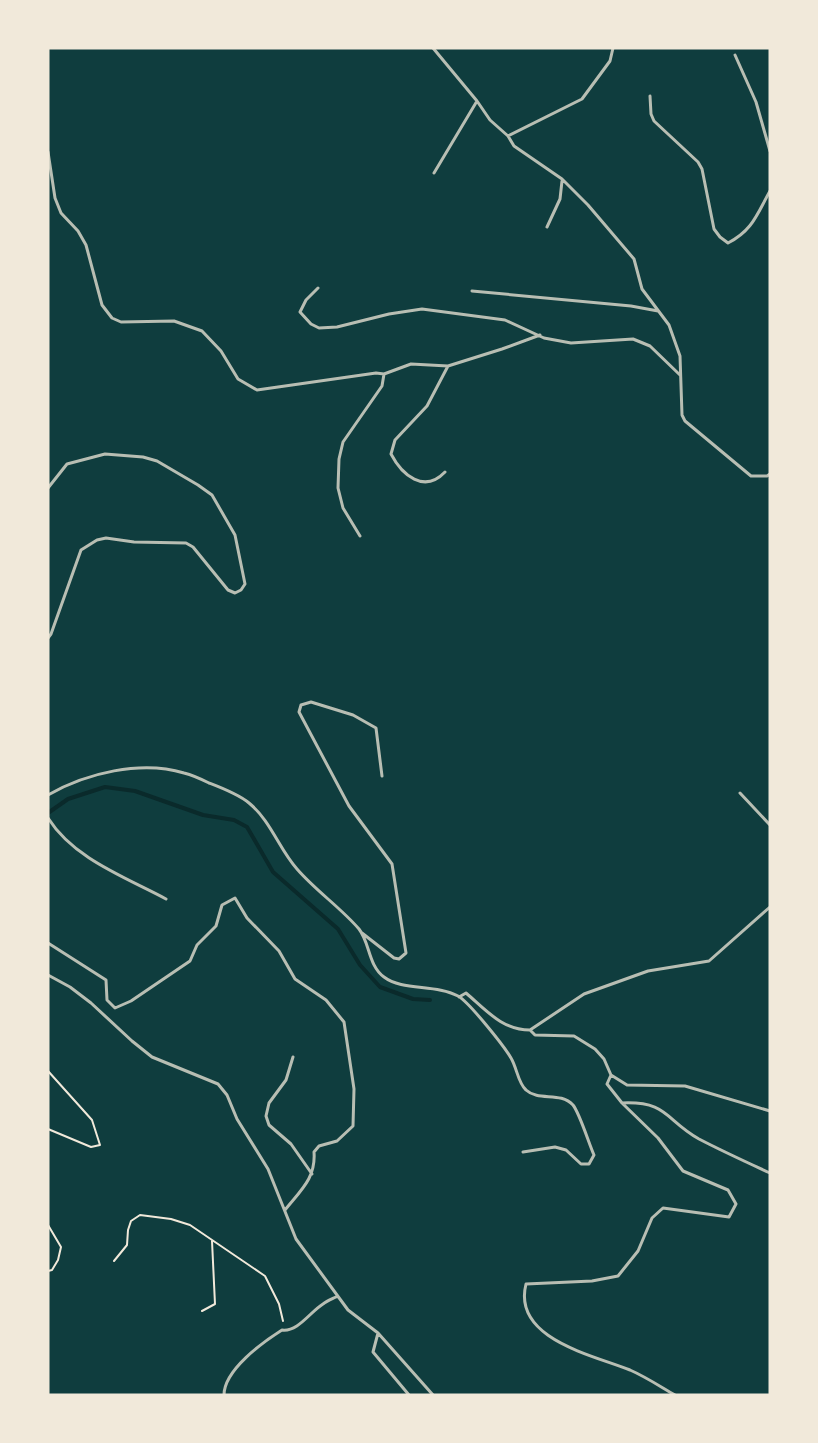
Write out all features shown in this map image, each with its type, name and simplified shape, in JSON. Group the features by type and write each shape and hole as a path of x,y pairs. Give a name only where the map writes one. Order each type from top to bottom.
{"lane":[{"path":"433,48 490,120 508,136 514,146 562,179 588,205 634,259 642,289 669,325 681,356 682,415 685,421 751,476 770,474"},
{"path":"508,136 582,99 610,61 613,48"},
{"path":"735,55 756,102 770,151"},
{"path":"650,96 651,114 654,121 698,162 702,169 714,229 720,237 728,243 743,235 770,190"},
{"path":"434,173 477,101"},
{"path":"48,153 55,198 60,213 78,231 86,245 102,305 112,318 121,322 174,321 202,331 221,351 238,380 257,390 376,373 384,375 411,364 448,366 502,350 540,335"},
{"path":"547,227 560,199 562,179"},
{"path":"318,288 306,300 300,312 311,324 319,328 338,327 389,314 422,309 505,320 544,338 571,343 633,339 651,346 682,376"},
{"path":"472,291 631,306 658,311"},
{"path":"445,472 438,480 415,481 398,468 391,454 395,440 427,406 448,366"},
{"path":"360,536 344,508 338,488 339,459 342,442 382,386 384,375"},
{"path":"48,488 67,464 105,454 143,457 157,461 212,495 235,535 245,584 235,594 228,590 194,547 186,543 134,542 106,538 97,540 81,550 48,639"},
{"path":"48,795 67,784 94,774 152,768 182,772 224,788 249,803 267,823 288,859 299,872 361,932 394,958 399,959 406,953 392,864 349,806 300,712 301,705 311,702 353,715 376,728 382,776"},
{"path":"740,793 770,825"},
{"path":"48,818 66,840 86,857 166,898"},
{"path":"48,943 106,980 107,1000 115,1008 131,1001 190,961 197,945 216,926 222,905 235,898 247,918 279,951 295,979 326,1000 344,1022 354,1089 354,1126 348,1134 337,1141 319,1146 314,1152 315,1164 312,1174 285,1210"},
{"path":"459,997 466,993 496,1021 519,1030 530,1030 584,994 648,971 709,962 770,907"},
{"path":"361,932 371,960 382,975 391,982 440,990 459,997 511,1057 521,1084 527,1091 537,1096 557,1097 573,1106 594,1155 589,1164 581,1164 567,1150 555,1147 523,1152"},
{"path":"48,975 70,987 91,1003 152,1057 218,1084 227,1095 237,1119 268,1169 296,1239 327,1280 336,1297 348,1310 378,1333 433,1395"},
{"path":"530,1030 535,1035 574,1036 595,1049 604,1059 611,1075 627,1085 685,1086 770,1111"},
{"path":"293,1057 286,1080 269,1103 266,1116 269,1125 291,1144 312,1174"},
{"path":"611,1075 607,1084 622,1103 658,1138 683,1171 728,1190 736,1204 729,1217 663,1208 652,1218 638,1251 618,1276 592,1281 526,1284 523,1297 530,1318 556,1343 633,1371 675,1395"},
{"path":"622,1103 640,1102 657,1107 697,1138 770,1173"},
{"path":"224,1395 224,1390 237,1367 267,1340 282,1330 286,1331 299,1324 336,1297"},
{"path":"378,1333 374,1352 409,1395"}],"path":[{"path":"48,1071 92,1120 100,1145 91,1147 48,1129"},
{"path":"114,1261 127,1245 131,1221 140,1215 171,1219 190,1225 265,1276 279,1304 286,1331"},
{"path":"48,1226 61,1247 58,1260 52,1270 48,1270"},
{"path":"202,1311 215,1304 212,1240"}],"waterway":[{"path":"48,813 68,799 105,787 135,791 203,815 234,820 247,827 273,872 338,929 360,965 380,987 413,999 430,1000"}]}
